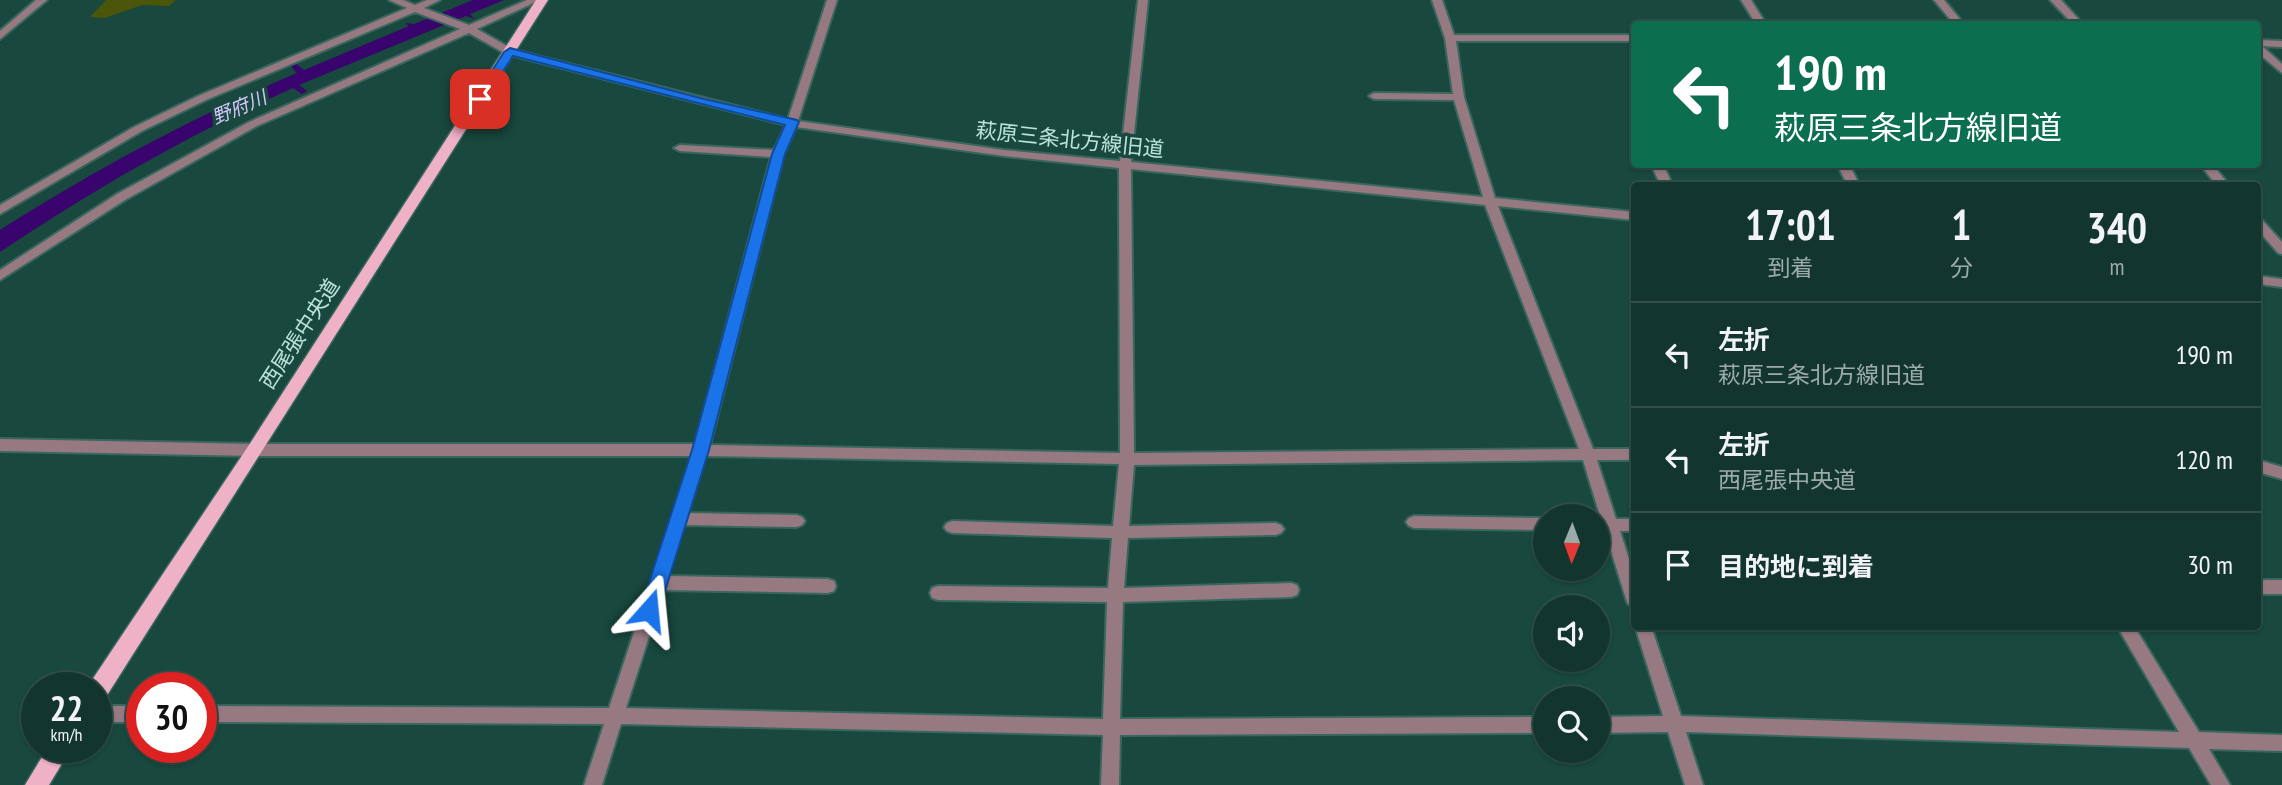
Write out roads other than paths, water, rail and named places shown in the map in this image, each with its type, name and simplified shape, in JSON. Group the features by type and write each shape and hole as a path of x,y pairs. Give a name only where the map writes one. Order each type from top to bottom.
{"main road":[{"name":"西尾張中央道","path":"110,672 542,0"},
{"path":"36,785 50,763"}],"street":[{"path":"0,36 43,0"},
{"name":"萩原三条北方線旧道","path":"394,0 469,29 510,52 702,102 793,122 1004,153 1631,216"},
{"path":"0,210 73,165 192,103 435,0"},
{"path":"0,276 121,197 253,124 535,0"},
{"path":"593,785 701,450 778,154 793,122 832,0"},
{"path":"1110,785 1115,595 1127,459 1125,166 1143,0"},
{"path":"1437,0 1450,38 1459,97 1490,202 1588,454 1599,504"},
{"path":"1746,0 1759,21"},
{"path":"1939,0 1956,21"},
{"path":"2054,0 2075,21"},
{"path":"1450,38 1631,38"},
{"path":"2261,46 2282,44"},
{"path":"2261,49 2282,70"},
{"path":"1374,96 1459,97"},
{"path":"680,148 778,154"},
{"path":"2208,168 2221,182"},
{"path":"2261,226 2282,250"},
{"path":"2261,280 2282,283"},
{"path":"0,445 255,450 701,450 1127,459 1631,454"},
{"path":"2261,467 2282,473"},
{"path":"678,519 797,521"},
{"path":"1414,522 1533,524"},
{"path":"1610,525 1631,525"},
{"path":"952,527 1120,532 1276,529"},
{"path":"1610,540 1631,592"},
{"path":"658,583 828,586"},
{"path":"2261,587 2282,587"},
{"path":"938,593 1115,595 1291,590"},
{"path":"1644,630 1694,785"},
{"path":"2127,630 2221,785"},
{"path":"217,714 615,716 1112,727 1533,725"},
{"path":"1610,725 1675,724 2191,738 2282,743"}],"water":[{"name":"野府川","path":"473,0 504,0 470,14 475,19 466,16 299,85 307,91 302,94 293,88 216,124 107,184 0,252 0,230 145,145 297,73 290,65 295,63 304,70 409,26 405,23 414,24"}]}
